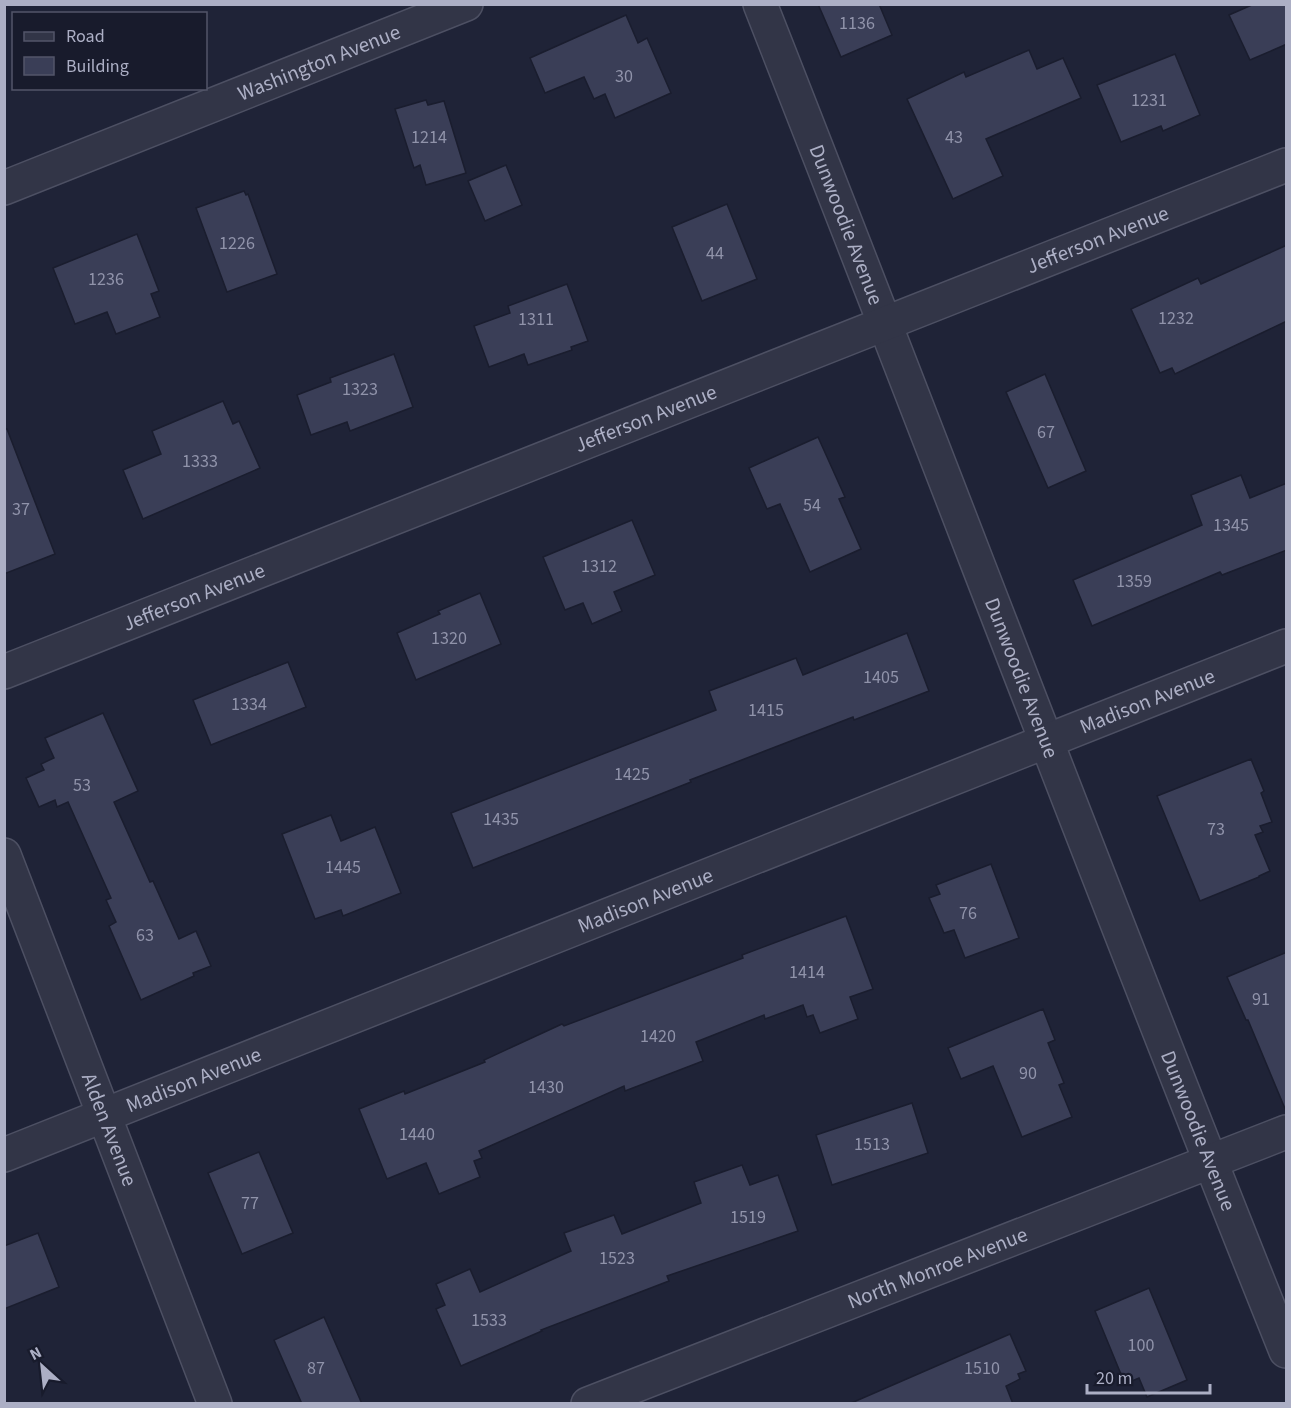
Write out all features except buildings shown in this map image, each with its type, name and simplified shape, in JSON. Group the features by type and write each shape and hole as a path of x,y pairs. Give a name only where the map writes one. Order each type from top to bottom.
{"street":[{"name":"Washington Avenue","path":"4,188 466,4"},
{"name":"Dunwoodie Avenue","path":"760,4 1210,1162 1287,1351"},
{"name":"Jefferson Avenue","path":"4,672 1287,165"},
{"name":"Madison Avenue","path":"4,1155 1287,646"},
{"name":"Alden Avenue","path":"4,855 214,1404"},
{"name":"North Monroe Avenue","path":"588,1404 1287,1132"}]}
